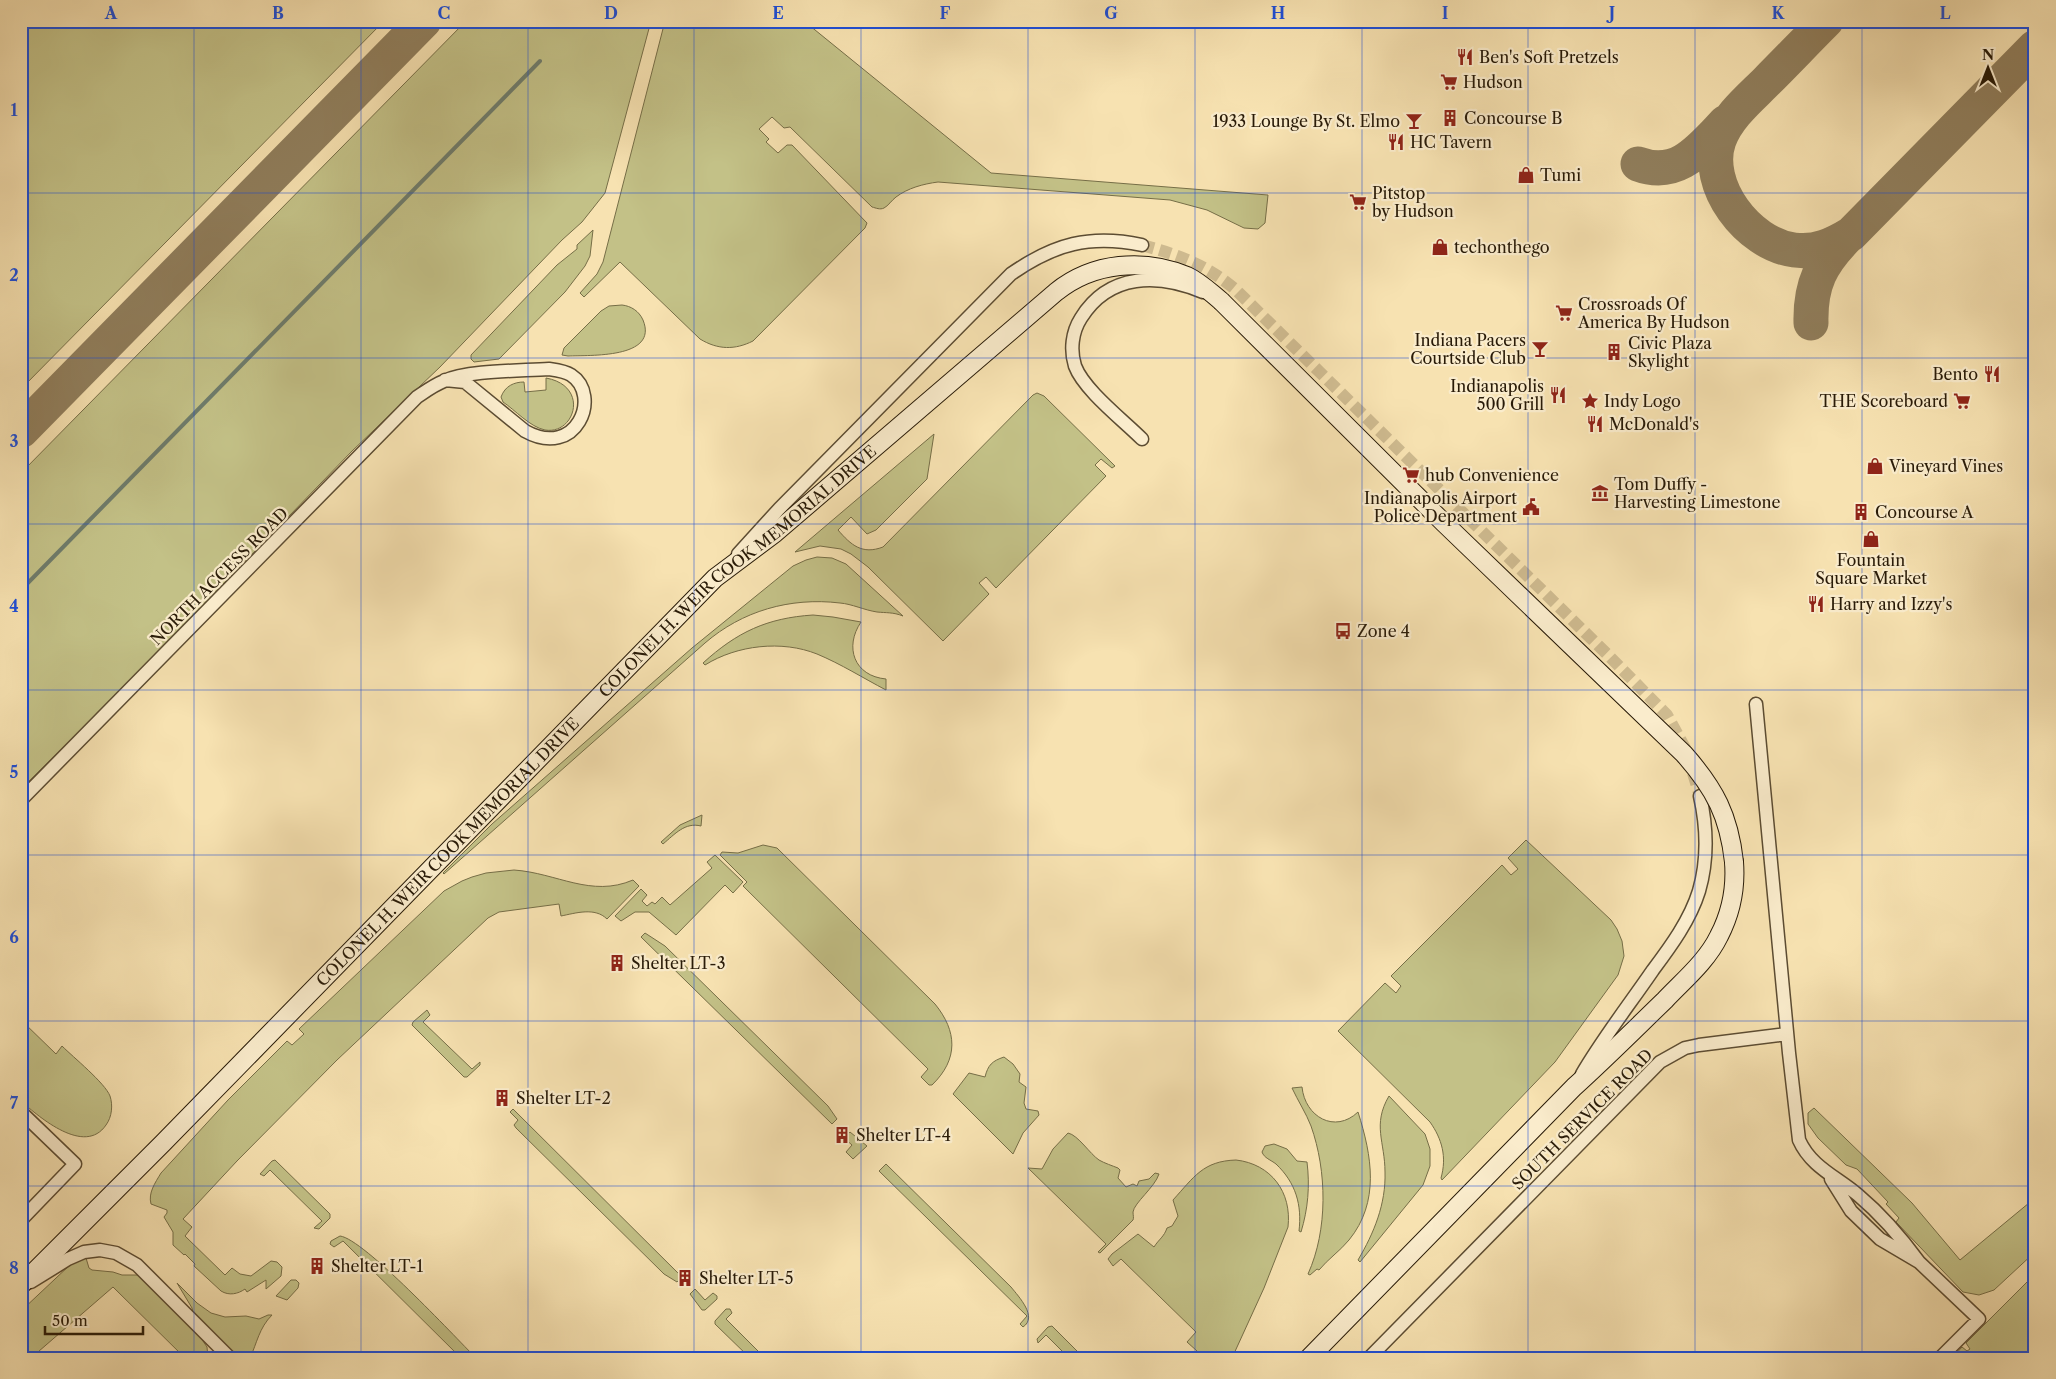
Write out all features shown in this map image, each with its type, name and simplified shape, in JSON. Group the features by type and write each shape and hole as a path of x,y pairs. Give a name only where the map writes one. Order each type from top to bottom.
{"street":[{"path":"716,578 786,502 1011,274 1030,261 1071,244 1100,240 1142,245"},
{"name":"COLONEL H. WEIR COOK MEMORIAL DRIVE","path":"21,1284 163,1143 716,578 775,533 1056,292 1073,280 1099,269 1112,266 1140,266 1170,270 1188,277 1221,301 1444,524 1684,754 1708,783 1722,807 1730,837 1735,875 1732,904 1719,936 1701,963 1607,1058 1574,1087"},
{"path":"1142,439 1092,391 1079,375 1072,346 1078,321 1088,306 1102,293 1119,285 1140,280 1161,280 1184,285 1221,301"},
{"name":"NORTH ACCESS ROAD","path":"21,800 430,387 445,380 460,376 549,369 571,375 580,383 584,413 575,427 561,437 550,440 536,437 465,382 445,380"},
{"path":"1756,704 1787,1034 1799,1140 1812,1160 1829,1176 1857,1194 1892,1226 1919,1262 1979,1319 1940,1358"},
{"path":"1309,1358 1574,1087 1598,1047 1675,939 1693,906 1699,891 1705,860 1705,828 1700,796"},
{"name":"SOUTH SERVICE ROAD","path":"1369,1358 1660,1062 1685,1048 1787,1034"},
{"path":"21,1112 75,1164 21,1220"},
{"path":"1829,1176 1852,1211 1880,1239 1919,1262"},
{"path":"21,1289 68,1259 84,1252 100,1250 116,1253 137,1265 230,1358"}],"shaded area":[{"path":"21,21 384,21 21,389"},
{"path":"466,21 651,21 605,193 582,222 562,240 440,367 352,451 100,711 21,789 21,473"},
{"path":"665,21 804,21 991,173 1268,195 1265,223 1258,229 1244,228 1207,210 1170,200 938,182 911,189 896,197 884,208 878,209 872,207 790,127 784,128 772,117 759,129 769,139 766,142 778,153 787,145 792,145 867,223 865,228 753,341 740,346 726,348 707,343 700,339 620,262 584,297 580,293 597,274 603,262"},
{"path":"593,230 590,256 585,266 565,292 499,359 474,362 471,359 471,355 557,265 577,249 577,245"},
{"path":"609,306 629,306 643,320 645,333 641,342 632,348 619,352 591,355 562,355 564,348 601,311"},
{"path":"546,378 560,383 569,390 573,399 573,409 570,418 564,425 555,430 545,430 534,425 503,402 501,397 507,387 520,382 524,382 525,392 546,390"},
{"path":"1037,393 1044,396 1115,466 1112,468 1101,459 1095,465 1106,476 996,588 986,577 979,583 989,594 943,641 868,567 851,554 841,549 820,546 795,552 934,434 927,479 876,530 867,534 851,517 838,530 852,544 863,549 869,550 883,547"},
{"path":"817,557 832,558 846,564 903,616 845,604 803,602 768,609 735,622 705,643 443,873 492,824 692,648 793,566"},
{"path":"813,615 861,622 853,641 855,659 866,672 875,677 886,679 886,690 817,654 789,647 775,646 745,649 718,658 705,665 703,663 728,643 754,628 781,619"},
{"path":"702,815 701,826 685,827 663,844 661,842 680,825"},
{"path":"1526,840 1611,920 1622,941 1624,956 1618,975 1555,1062 1442,1180 1444,1163 1442,1149 1438,1135 1430,1122 1338,1031 1385,983 1396,993 1401,986 1391,976 1502,865 1511,875 1518,869 1508,858"},
{"path":"763,845 777,848 935,1004 948,1024 952,1045 947,1065 932,1085 929,1085 921,1077 928,1069 743,886 747,882 720,855 722,852 738,853"},
{"path":"715,855 743,882 733,893 725,885 676,935 649,912 635,912 621,921 615,916 641,889 647,895 642,901 647,906 652,902 655,904 662,897 670,905 712,868 707,862"},
{"path":"514,870 588,886 618,885 633,880 639,886 607,919 602,915 591,912 579,912 561,916 559,904 499,912 488,918 337,1060 237,1161 183,1219 192,1227 185,1236 225,1275 232,1268 240,1274 251,1276 271,1261 277,1262 282,1267 281,1276 266,1289 266,1280 247,1292 245,1289 233,1294 221,1291 194,1266 195,1264 185,1254 173,1245 173,1232 164,1217 167,1210 151,1204 151,1192 161,1173 228,1100 287,1041 292,1045 304,1034 299,1029 444,891 472,877 486,873"},
{"path":"645,933 665,946 828,1106 837,1119 832,1124 641,937"},
{"path":"427,1010 430,1015 423,1022 472,1069 480,1062 480,1065 467,1077 464,1077 412,1025"},
{"path":"21,1020 56,1054 62,1046 96,1077 107,1091 111,1100 111,1115 106,1125 97,1134 87,1137 75,1136 63,1131 39,1116 21,1101"},
{"path":"1004,1057 1013,1064 1020,1074 1019,1082 1026,1087 1024,1103 1026,1109 1038,1111 1039,1115 1023,1133 1013,1154 953,1094 969,1073 985,1077 991,1064"},
{"path":"1302,1087 1304,1098 1309,1107 1322,1119 1340,1122 1358,1112 1367,1145 1370,1178 1369,1194 1359,1225 1342,1248 1319,1270 1317,1269 1310,1275 1308,1274 1315,1257 1319,1239 1323,1200 1320,1162 1316,1143 1307,1116 1292,1088"},
{"path":"1389,1096 1425,1134 1430,1149 1430,1166 1423,1185 1360,1262 1358,1260 1374,1229 1381,1207 1385,1172 1380,1125 1384,1106"},
{"path":"1814,1108 1912,1203 1960,1260 2035,1198 2035,1252 1994,1290 1979,1295 1963,1292 1896,1222 1899,1218 1886,1204 1888,1202 1857,1169 1846,1165 1818,1138 1808,1124 1808,1113"},
{"path":"513,1109 682,1277 677,1282 664,1274 516,1128 514,1125 518,1120 510,1112"},
{"path":"850,1132 867,1146 853,1159 846,1152 852,1145 844,1138"},
{"path":"1068,1133 1076,1137 1099,1160 1118,1168 1120,1170 1118,1178 1126,1187 1133,1184 1137,1186 1139,1181 1149,1179 1155,1173 1159,1174 1134,1208 1133,1220 1100,1253 1098,1252 1106,1244 1028,1168 1042,1169 1053,1149"},
{"path":"1274,1144 1287,1149 1297,1161 1307,1162 1308,1197 1301,1232 1299,1231 1298,1203 1293,1187 1283,1171 1264,1156 1262,1152 1265,1146"},
{"path":"275,1160 330,1214 330,1218 319,1229 314,1228 322,1221 270,1170 264,1176 260,1174"},
{"path":"1236,1160 1259,1167 1277,1182 1283,1191 1286,1202 1288,1227 1264,1288 1232,1358 1191,1358 1197,1351 1187,1342 1196,1332 1121,1259 1113,1266 1108,1259 1138,1234 1154,1247 1178,1216 1173,1200 1187,1184 1200,1172 1215,1163"},
{"path":"886,1164 1011,1287 1026,1307 1028,1313 1029,1318 1023,1327 1020,1324 1027,1316 879,1171"},
{"path":"340,1236 352,1241 388,1270 476,1358 461,1358 343,1241 334,1247 330,1244 331,1241"},
{"path":"86,1258 89,1268 92,1270 122,1275 138,1275 199,1335 207,1347 208,1358 185,1358 113,1287 31,1358 21,1358 21,1311 72,1263"},
{"path":"2035,1274 2035,1358 1952,1358 1962,1347 1967,1351 1970,1349 1966,1343"},
{"path":"291,1280 296,1280 299,1283 298,1288 287,1300 276,1296"},
{"path":"177,1283 197,1303 211,1313 225,1317 246,1316 259,1319 272,1315 261,1330 250,1358 239,1358 193,1313"},
{"path":"695,1289 705,1300 713,1293 717,1296 717,1299 705,1310 702,1310 690,1294"},
{"path":"726,1309 730,1309 732,1313 726,1319 765,1358 750,1358 715,1324 715,1321"},
{"path":"1052,1326 1084,1358 1069,1358 1046,1335 1038,1343 1037,1339 1048,1327"}],"waterway":[{"path":"21,590 540,61"}],"taxiway":[{"path":"21,431 424,21"},
{"path":"1826,21 1733,116 1719,140 1716,157 1718,175 1724,193 1733,210 1761,237 1777,245 1794,250 1817,249 1838,242 1851,234 2035,47"},
{"path":"1638,164 1652,168 1665,168 1677,164 1697,151 1726,122"},
{"path":"1811,323 1811,309 1815,285 1819,275 1824,265 1848,236"}],"tunnel":[{"path":"1142,245 1203,267 1236,290 1609,656 1667,715 1686,750 1700,796"}],"place":[{"name":"Ben's Soft Pretzels","path":"1465,57"},
{"name":"Hudson","path":"1449,82"},
{"name":"Concourse B","path":"1450,118"},
{"name":"1933 Lounge By St. Elmo","path":"1414,121"},
{"name":"HC Tavern","path":"1396,142"},
{"name":"Tumi","path":"1526,175"},
{"name":"Pitstop by Hudson","path":"1358,202"},
{"name":"techonthego","path":"1440,247"},
{"name":"Crossroads Of America By Hudson","path":"1564,313"},
{"name":"Indiana Pacers Courtside Club","path":"1540,349"},
{"name":"Civic Plaza Skylight","path":"1614,352"},
{"name":"Bento","path":"1992,374"},
{"name":"Indianapolis 500 Grill","path":"1558,395"},
{"name":"Indy Logo","path":"1590,401"},
{"name":"THE Scoreboard","path":"1962,401"},
{"name":"McDonald's","path":"1595,424"},
{"name":"Vineyard Vines","path":"1875,466"},
{"name":"hub Convenience","path":"1411,475"},
{"name":"Tom Duffy - Harvesting Limestone","path":"1600,493"},
{"name":"Indianapolis Airport Police Department","path":"1531,507"},
{"name":"Concourse A","path":"1861,512"},
{"name":"Fountain Square Market","path":"1871,539"},
{"name":"Harry and Izzy's","path":"1816,604"},
{"name":"Zone 4","path":"1343,631"},
{"name":"Shelter LT-3","path":"617,963"},
{"name":"Shelter LT-2","path":"502,1098"},
{"name":"Shelter LT-4","path":"842,1135"},
{"name":"Shelter LT-1","path":"317,1266"},
{"name":"Shelter LT-5","path":"685,1278"}]}
